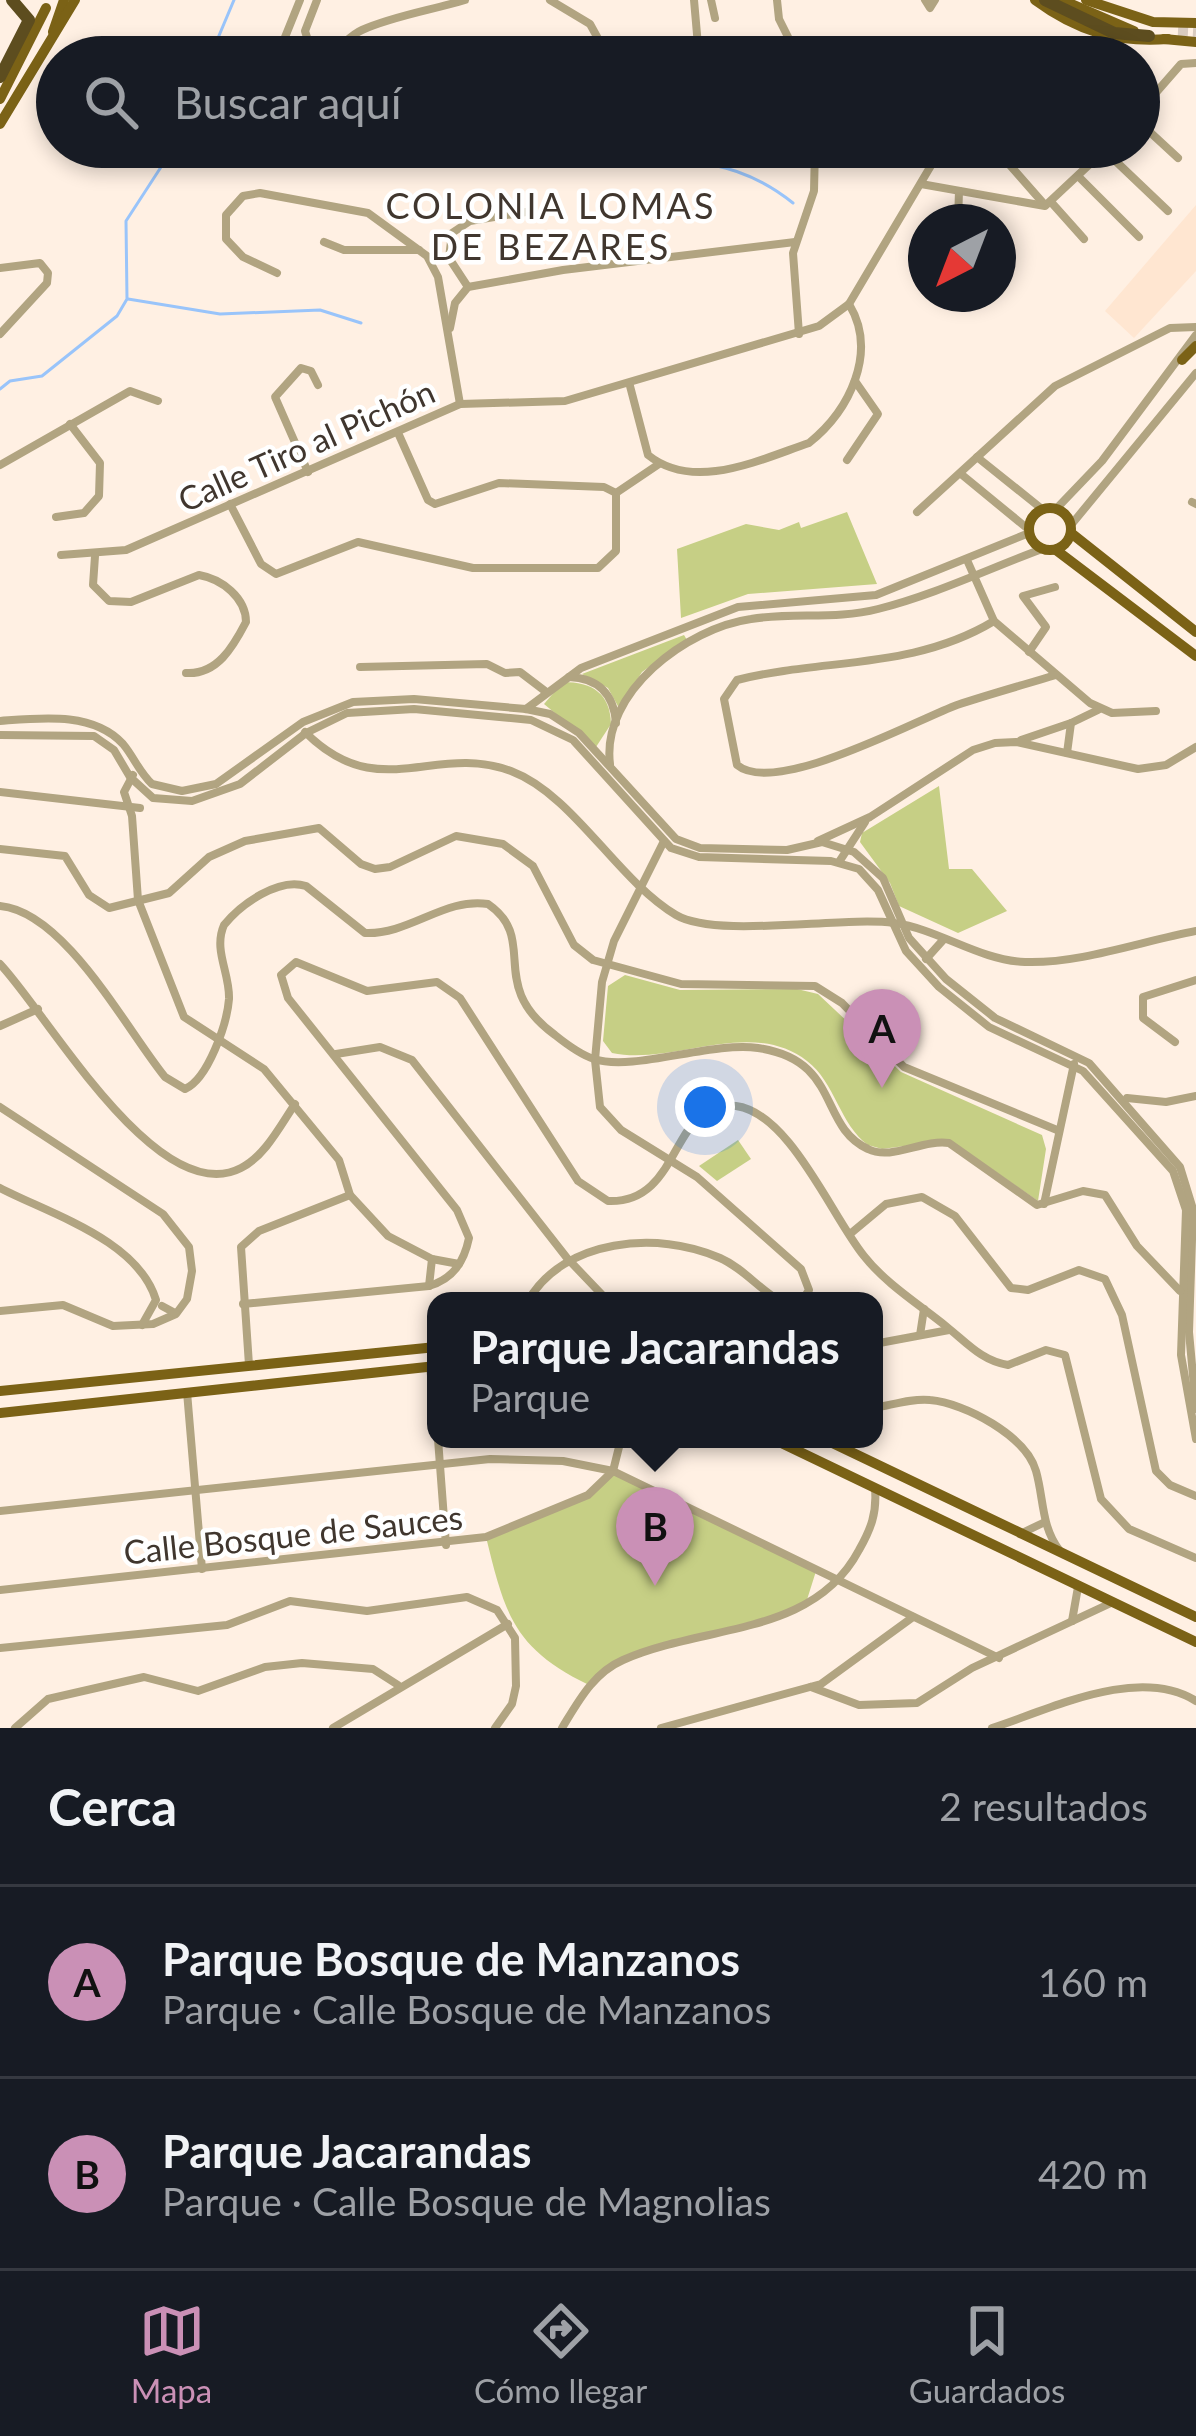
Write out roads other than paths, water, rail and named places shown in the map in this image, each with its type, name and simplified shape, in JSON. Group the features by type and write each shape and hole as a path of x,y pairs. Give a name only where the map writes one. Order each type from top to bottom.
{"highway":[{"path":"0,77 22,40 30,6 12,0"},
{"path":"1045,0 1114,34 1151,29"}],"main road":[{"path":"52,11 64,0"},
{"path":"54,36 75,0"},
{"path":"1035,0 1107,36"},
{"path":"1062,0 1196,42"},
{"path":"1086,0 1151,29 1196,23"},
{"path":"1160,36 1173,35"},
{"path":"0,99 36,38"},
{"path":"0,124 36,65"},
{"path":"1182,360 1196,346"},
{"path":"1196,632 1124,581 1056,509 1042,509 1029,531 1196,656"},
{"path":"1049,550 1071,529"},
{"path":"1115,595 1124,581"},
{"path":"0,1391 427,1347"},
{"path":"0,1413 427,1367"},
{"path":"791,1448 1196,1642"},
{"path":"853,1448 1196,1617"},
{"path":"985,1542 995,1535 992,1520"},
{"path":"1007,1553 1020,1534"}],"street":[{"path":"285,36 300,0"},
{"path":"307,36 317,0"},
{"path":"354,36 465,0"},
{"path":"550,0 590,24 597,36"},
{"path":"694,0 697,36"},
{"path":"711,0 715,17"},
{"path":"778,0 779,19 788,36"},
{"path":"925,0 928,8 934,0"},
{"path":"1160,92 1191,63"},
{"path":"1160,141 1178,158"},
{"path":"799,334 795,242 814,191 815,168"},
{"name":"Calle Tiro al Pichón","path":"61,556 126,550 399,435 460,404 554,403 629,386 799,334 849,304 930,168"},
{"path":"1014,168 1084,239"},
{"path":"921,184 1048,204 1088,168"},
{"path":"1125,168 1168,211"},
{"path":"1079,178 1139,237"},
{"path":"959,191 959,204"},
{"path":"277,273 243,256 226,239 226,214 252,193 368,213 420,250 435,266 460,404"},
{"path":"468,287 449,258 452,233 470,221 526,212"},
{"path":"324,242 344,250 420,250"},
{"path":"449,334 451,313 468,287 563,270 795,242"},
{"path":"0,268 40,263 48,273 47,284 0,334"},
{"path":"629,386 648,455 659,464 704,474 809,443 864,360 864,343 849,304"},
{"path":"917,512 1055,386 1171,328 1196,331 1182,360 1102,461 1056,509"},
{"path":"308,472 275,397 301,368 310,371 318,385"},
{"path":"1071,529 1195,376"},
{"path":"847,460 878,414 854,381"},
{"path":"0,465 130,391 158,401"},
{"path":"56,517 84,513 100,496 100,463 70,424"},
{"path":"399,435 428,500 435,504 499,483 604,487 616,493"},
{"path":"977,457 1042,509"},
{"path":"616,493 659,464"},
{"path":"526,710 562,677 738,607 862,598 967,560 1029,531 961,474"},
{"path":"230,504 262,564 276,574 358,542 473,568 598,568 616,551 616,493"},
{"path":"593,756 652,669 712,630 752,618 865,612 1049,550"},
{"path":"96,554 93,585 109,602 131,602 199,575 219,582 242,603 246,622 223,657 207,671 186,673"},
{"path":"967,560 994,622 1100,710"},
{"path":"1029,652 1046,627 1023,596 1055,587"},
{"path":"994,622 881,663 791,666 736,680 724,699 737,765 765,773 839,756 956,706 1056,675"},
{"path":"360,667 487,664 505,674 520,672 545,692"},
{"path":"562,677 586,679 602,687 613,703 612,771"},
{"path":"0,722 61,719 97,726 122,743 140,772 156,786 182,791 216,784 339,706 379,700 526,710 566,722 665,839 699,857 835,862 871,879 912,958 963,1007 1010,1039 1074,1064 1172,1163 1186,1210 1180,1291 1184,1390 1196,1439"},
{"path":"0,735 87,734 114,750 130,777 153,798 192,801 220,794 302,729 341,715 380,710 526,719 560,730 612,771 665,839 700,848 787,850 870,817 973,751 1016,742 1100,710 1156,711"},
{"path":"1067,753 1071,723"},
{"path":"302,729 326,753 352,766 384,770 491,765 527,778 641,888 691,922 890,922 1000,959 1030,962 1196,931"},
{"path":"1016,742 1153,769 1196,747"},
{"path":"106,801 124,792 130,777 140,772"},
{"path":"131,830 156,786"},
{"path":"0,792 128,803 140,808"},
{"path":"124,792 138,900 179,1007 195,1028 251,1057 295,1104 339,1160 350,1195 388,1236 432,1259 459,1264"},
{"path":"835,862 870,817"},
{"path":"0,849 65,856 97,903 122,907 182,885 223,850 304,829 319,828 361,864 375,868 390,867 434,842 478,836 503,844 533,866 574,945 607,964 681,984 815,986 842,1003 904,1067 1057,1130"},
{"path":"835,862 833,844 847,828"},
{"path":"665,839 607,964 595,1060 596,1094 607,1120 671,1160 801,1269 808,1292"},
{"path":"816,842 846,848 883,878 903,925 926,959 995,1018 1078,1055 1121,1095 1194,1196"},
{"path":"0,906 26,912 56,935 175,1085 196,1084 229,1003 219,948 224,925 272,890 295,882 365,932 398,929 461,904 488,904 511,928 520,1000 544,1027 595,1060 743,1046 782,1054 809,1068 853,1138 866,1149 882,1153 949,1143 1022,1200 1044,1206 1083,1191 1106,1196 1137,1246 1180,1291"},
{"path":"926,959 944,939"},
{"path":"242,1304 428,1286 443,1282 459,1264 469,1238 457,1210 282,986 281,975 296,962 367,991 424,980 448,987 578,1181 592,1194 626,1202 644,1195 699,1116 718,1107 753,1111 788,1142 873,1266 993,1363 1022,1363 1046,1350 1065,1355 1101,1499 1130,1528 1196,1558"},
{"path":"0,964 133,1131 194,1170 213,1174 246,1166 295,1104"},
{"path":"1175,1042 1143,1018 1143,998 1154,989 1196,980"},
{"path":"0,1027 38,1009"},
{"path":"334,1054 380,1047 422,1069 567,1258 599,1292"},
{"path":"348,1072 359,1053"},
{"path":"1044,1206 1074,1064"},
{"path":"1121,1095 1150,1102 1196,1096"},
{"path":"0,1107 181,1231 192,1271 187,1300 176,1314 141,1326 113,1326 63,1305 0,1311"},
{"path":"1196,1175 1189,1332 1196,1409"},
{"path":"0,1188 105,1243 133,1263 156,1300 141,1326"},
{"path":"249,1367 238,1258 249,1238 350,1195"},
{"path":"850,1234 886,1204 922,1197 955,1216 1011,1288 1028,1290 1079,1270 1105,1279 1122,1315 1154,1466 1170,1485 1196,1496"},
{"path":"534,1292 546,1274 567,1258 599,1247 697,1250 736,1267 768,1292"},
{"path":"428,1286 432,1259"},
{"path":"162,1306 176,1314"},
{"path":"920,1335 924,1309"},
{"path":"883,1342 951,1330"},
{"path":"187,1392 202,1569"},
{"path":"883,1406 928,1399 946,1403 1016,1439 1036,1470 1045,1522 1061,1552"},
{"path":"438,1448 446,1544"},
{"path":"613,1471 619,1448"},
{"path":"0,1511 534,1459 613,1471 998,1658"},
{"name":"Calle Bosque de Sauces","path":"0,1591 486,1537 567,1507 613,1471"},
{"path":"1170,1485 1196,1487"},
{"path":"875,1489 877,1513"},
{"path":"562,1728 589,1685 622,1660 795,1612 843,1580 877,1513 895,1498"},
{"path":"1020,1534 1045,1522"},
{"path":"1072,1621 1078,1587"},
{"path":"0,1648 227,1624 290,1601 367,1611 467,1597 483,1601 508,1624 518,1652 512,1704 495,1728"},
{"path":"811,1687 859,1705 893,1708 916,1703 972,1669 1111,1603"},
{"path":"890,1634 891,1605"},
{"path":"661,1728 811,1687 913,1617"},
{"path":"333,1728 398,1685 508,1624"},
{"path":"972,1669 976,1647"},
{"path":"15,1728 48,1699 145,1676 198,1691 265,1666 302,1663 373,1669 398,1685"},
{"path":"831,1677 835,1696"},
{"path":"992,1728 1133,1686 1174,1689 1196,1701"},
{"path":"725,1728 732,1712"},
{"path":"703,1718 712,1728"}],"waterway":[{"path":"219,36 234,0"},
{"path":"0,389 10,381 42,376 117,316 127,299 126,221 160,168"},
{"path":"725,168 753,178 793,203"},
{"path":"128,299 220,314 320,310 361,323"}],"tunnel":[{"path":"1178,31 1196,32"}],"place":[{"name":"Parque Bosque de Manzanos","path":"882,1088"},
{"name":"Parque Jacarandas","path":"655,1586"}],"district":[{"name":"COLONIA LOMAS DE BEZARES","path":"551,226"}]}
